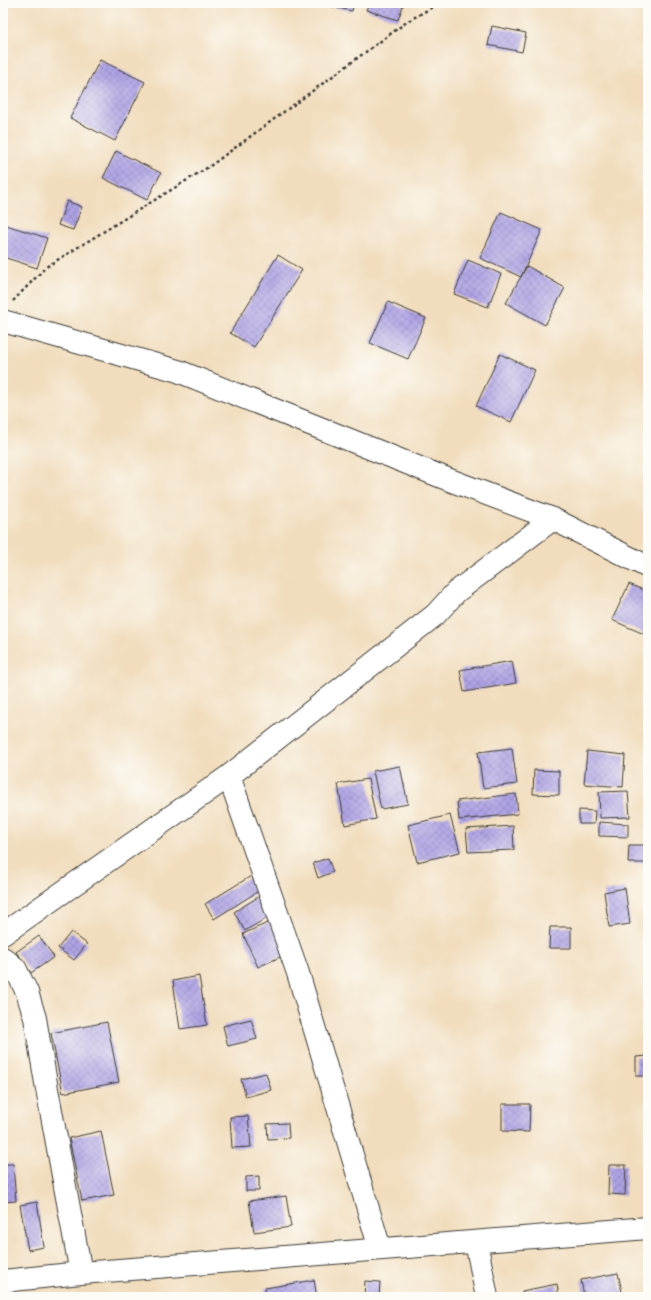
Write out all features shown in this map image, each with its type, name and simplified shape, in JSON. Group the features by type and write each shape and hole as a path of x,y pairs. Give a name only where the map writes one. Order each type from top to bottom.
{"street":[{"path":"6,314 178,371 448,479 553,519 648,567"},
{"path":"3,934 229,776 435,615 456,592 553,519"},
{"path":"229,776 298,973 380,1249"},
{"path":"3,958 15,968 27,992 35,1018 81,1273"},
{"path":"3,1281 81,1273 648,1228"},
{"path":"476,1242 487,1297"}],"path":[{"path":"6,314 46,267 210,166 408,21 440,3"}],"building":[{"path":"314,3 354,3 352,11"},
{"path":"369,3 404,3 398,20 366,10"},
{"path":"492,26 526,33 522,52 488,45"},
{"path":"100,60 145,82 115,141 70,118"},
{"path":"116,151 161,173 147,200 103,178"},
{"path":"67,201 82,207 73,230 58,225"},
{"path":"501,212 542,230 521,277 480,258"},
{"path":"3,224 47,238 37,268 3,257"},
{"path":"278,255 302,270 254,347 230,333"},
{"path":"468,260 501,274 488,307 454,294"},
{"path":"527,266 565,288 545,325 506,303"},
{"path":"388,302 426,318 408,359 370,343"},
{"path":"500,354 535,370 511,422 476,406"},
{"path":"629,584 648,592 648,625 644,634 612,620"},
{"path":"512,661 516,683 464,692 460,670"},
{"path":"512,748 517,784 483,788 478,752"},
{"path":"587,751 625,755 623,787 584,784"},
{"path":"400,766 408,804 381,809 373,771"},
{"path":"534,770 559,771 559,795 533,794"},
{"path":"368,779 376,819 345,825 338,784"},
{"path":"628,791 630,817 600,818 599,792"},
{"path":"516,794 518,814 459,820 457,801"},
{"path":"579,810 595,811 594,824 579,824"},
{"path":"450,815 460,852 417,862 408,825"},
{"path":"599,822 628,824 628,837 599,836"},
{"path":"513,826 514,850 468,852 466,829"},
{"path":"629,845 647,845 646,863 628,863"},
{"path":"328,858 333,872 318,878 313,863"},
{"path":"256,873 265,887 214,919 205,904"},
{"path":"625,888 630,924 609,927 604,892"},
{"path":"263,894 275,913 245,931 234,912"},
{"path":"274,920 289,953 258,967 243,934"},
{"path":"550,927 571,927 571,948 549,948"},
{"path":"71,932 87,944 74,960 58,948"},
{"path":"39,936 54,957 31,973 16,952"},
{"path":"645,973 648,973 648,988 645,988"},
{"path":"199,976 207,1025 180,1029 173,981"},
{"path":"251,1019 257,1039 228,1046 223,1026"},
{"path":"107,1022 119,1082 63,1093 51,1033"},
{"path":"648,1056 648,1076 636,1076 636,1057"},
{"path":"266,1073 271,1090 246,1097 241,1079"},
{"path":"502,1104 530,1104 529,1132 502,1131"},
{"path":"248,1116 251,1147 232,1148 230,1117"},
{"path":"288,1123 289,1138 268,1139 267,1124"},
{"path":"101,1131 114,1195 82,1201 69,1138"},
{"path":"3,1164 13,1164 16,1201 3,1202"},
{"path":"609,1165 626,1165 625,1195 608,1194"},
{"path":"259,1176 259,1191 246,1191 246,1177"},
{"path":"286,1196 291,1227 254,1232 249,1201"},
{"path":"37,1202 44,1247 28,1250 20,1205"},
{"path":"618,1273 623,1297 584,1297 581,1280"},
{"path":"314,1280 317,1297 266,1297 265,1288"},
{"path":"365,1281 380,1282 379,1297 364,1297"},
{"path":"557,1284 559,1297 524,1297 522,1291"}]}
